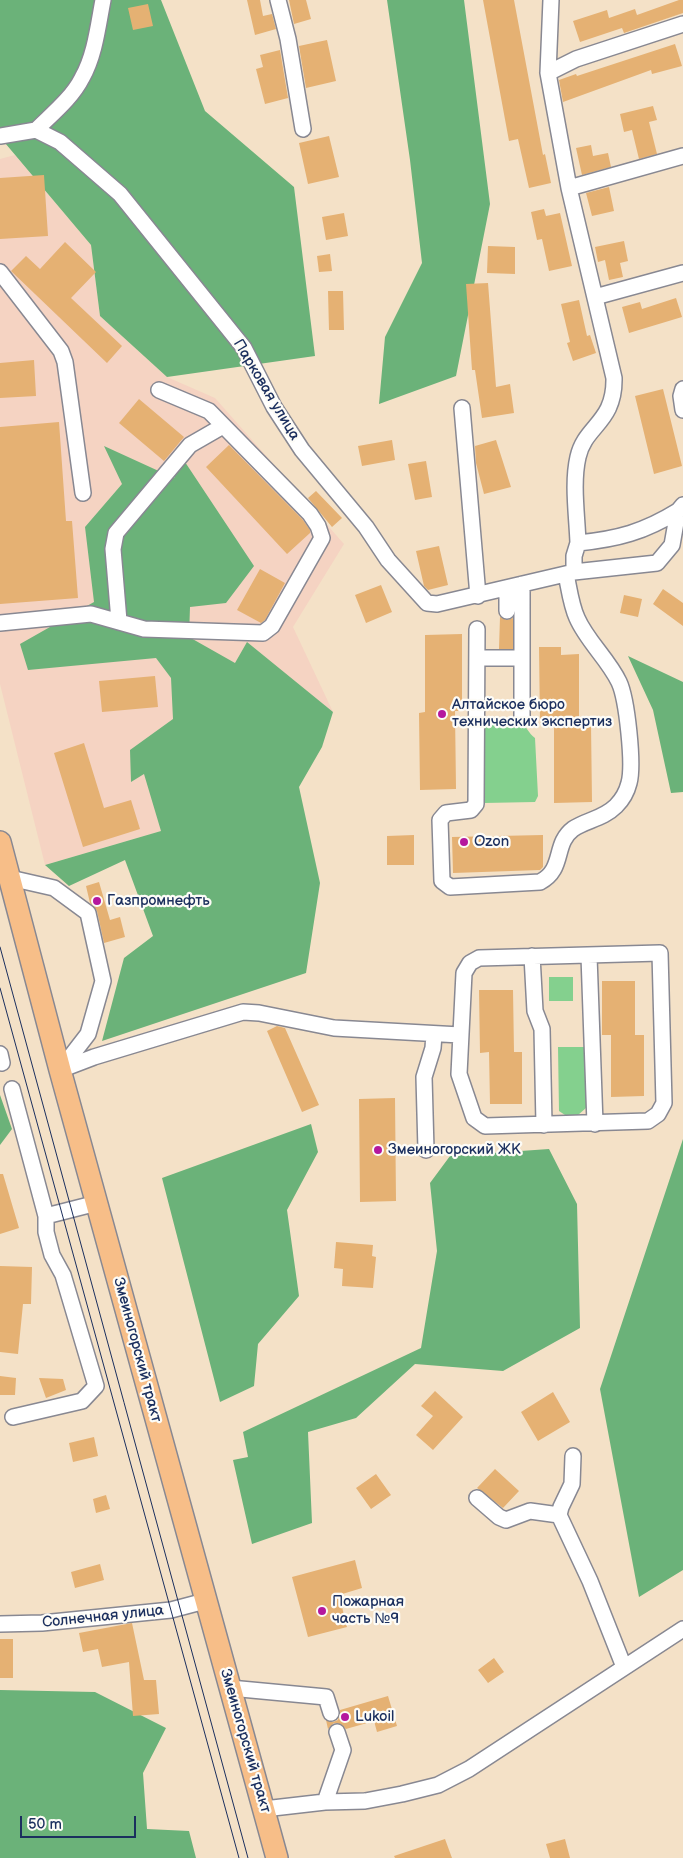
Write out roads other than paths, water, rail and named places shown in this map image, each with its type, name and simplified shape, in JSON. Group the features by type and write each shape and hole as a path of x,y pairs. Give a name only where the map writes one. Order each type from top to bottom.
{"highway":[{"name":"Змеиногорский тракт","path":"0,842 60,1070 277,1858"}],"street":[{"path":"0,136 36,130 68,97 82,79 92,53 103,0"},
{"path":"278,0 288,39 303,128"},
{"path":"478,629 476,804 468,811 446,813 440,820 442,881 450,887 540,882 547,879 556,868 562,843 572,830 606,814 620,801 627,788 630,772 626,707 619,682 576,617 570,573 578,543 578,456 586,440 608,411 614,395 614,378 569,188 548,73 551,0"},
{"path":"548,73 576,59 683,24"},
{"name":"Парковая улица","path":"36,130 60,142 120,194 244,348 274,408 302,450 366,527 388,560 427,604 437,604 478,596 570,573 657,563 672,545 681,508"},
{"path":"569,188 683,156"},
{"path":"0,272 60,351 65,362 83,493"},
{"path":"595,297 683,273"},
{"path":"683,389 680,396 683,410"},
{"path":"0,623 91,614 144,629 263,634 272,626 322,538 318,526 310,514 209,411 159,390"},
{"path":"462,408 478,596"},
{"path":"119,621 113,549 116,533 190,445 223,426"},
{"path":"578,543 612,540 634,533 656,525 681,508"},
{"path":"522,584 522,717"},
{"path":"507,588 507,611"},
{"path":"477,658 522,658"},
{"path":"10,878 54,888 88,914 103,981 88,1034 60,1070"},
{"path":"660,953 664,1103 662,1109 648,1122 484,1126 477,1122 459,1074 464,973 470,963 479,958 590,956 660,953"},
{"path":"532,956 535,1011 542,1029 544,1125"},
{"path":"590,956 595,1124"},
{"path":"60,1070 121,1049 243,1012 334,1028 460,1035"},
{"path":"426,1150 425,1073 433,1048 434,1034"},
{"path":"12,1089 46,1216 46,1232 52,1256 63,1275 96,1386 82,1401 13,1417"},
{"path":"46,1216 97,1203"},
{"path":"573,1456 572,1484 560,1507 559,1515 590,1581 624,1667"},
{"path":"477,1498 499,1517 506,1520 530,1512 559,1515"},
{"name":"Солнечная улица","path":"0,1624 42,1623 171,1610 205,1601"},
{"path":"264,1809 325,1802 365,1801 438,1785 469,1769 683,1629"},
{"path":"230,1688 326,1697 331,1713"},
{"path":"325,1802 343,1750 337,1732"}],"tram line":[{"path":"0,947 248,1858"},
{"path":"0,988 239,1858"}],"place":[{"name":"Алтайское бюро технических экспертиз","path":"442,714"},
{"name":"Ozon","path":"464,842"},
{"name":"Газпромнефть","path":"97,901"},
{"name":"Змеиногорский ЖК","path":"378,1150"},
{"name":"Пожарная часть №9","path":"322,1611"},
{"name":"Lukoil","path":"345,1717"}]}
